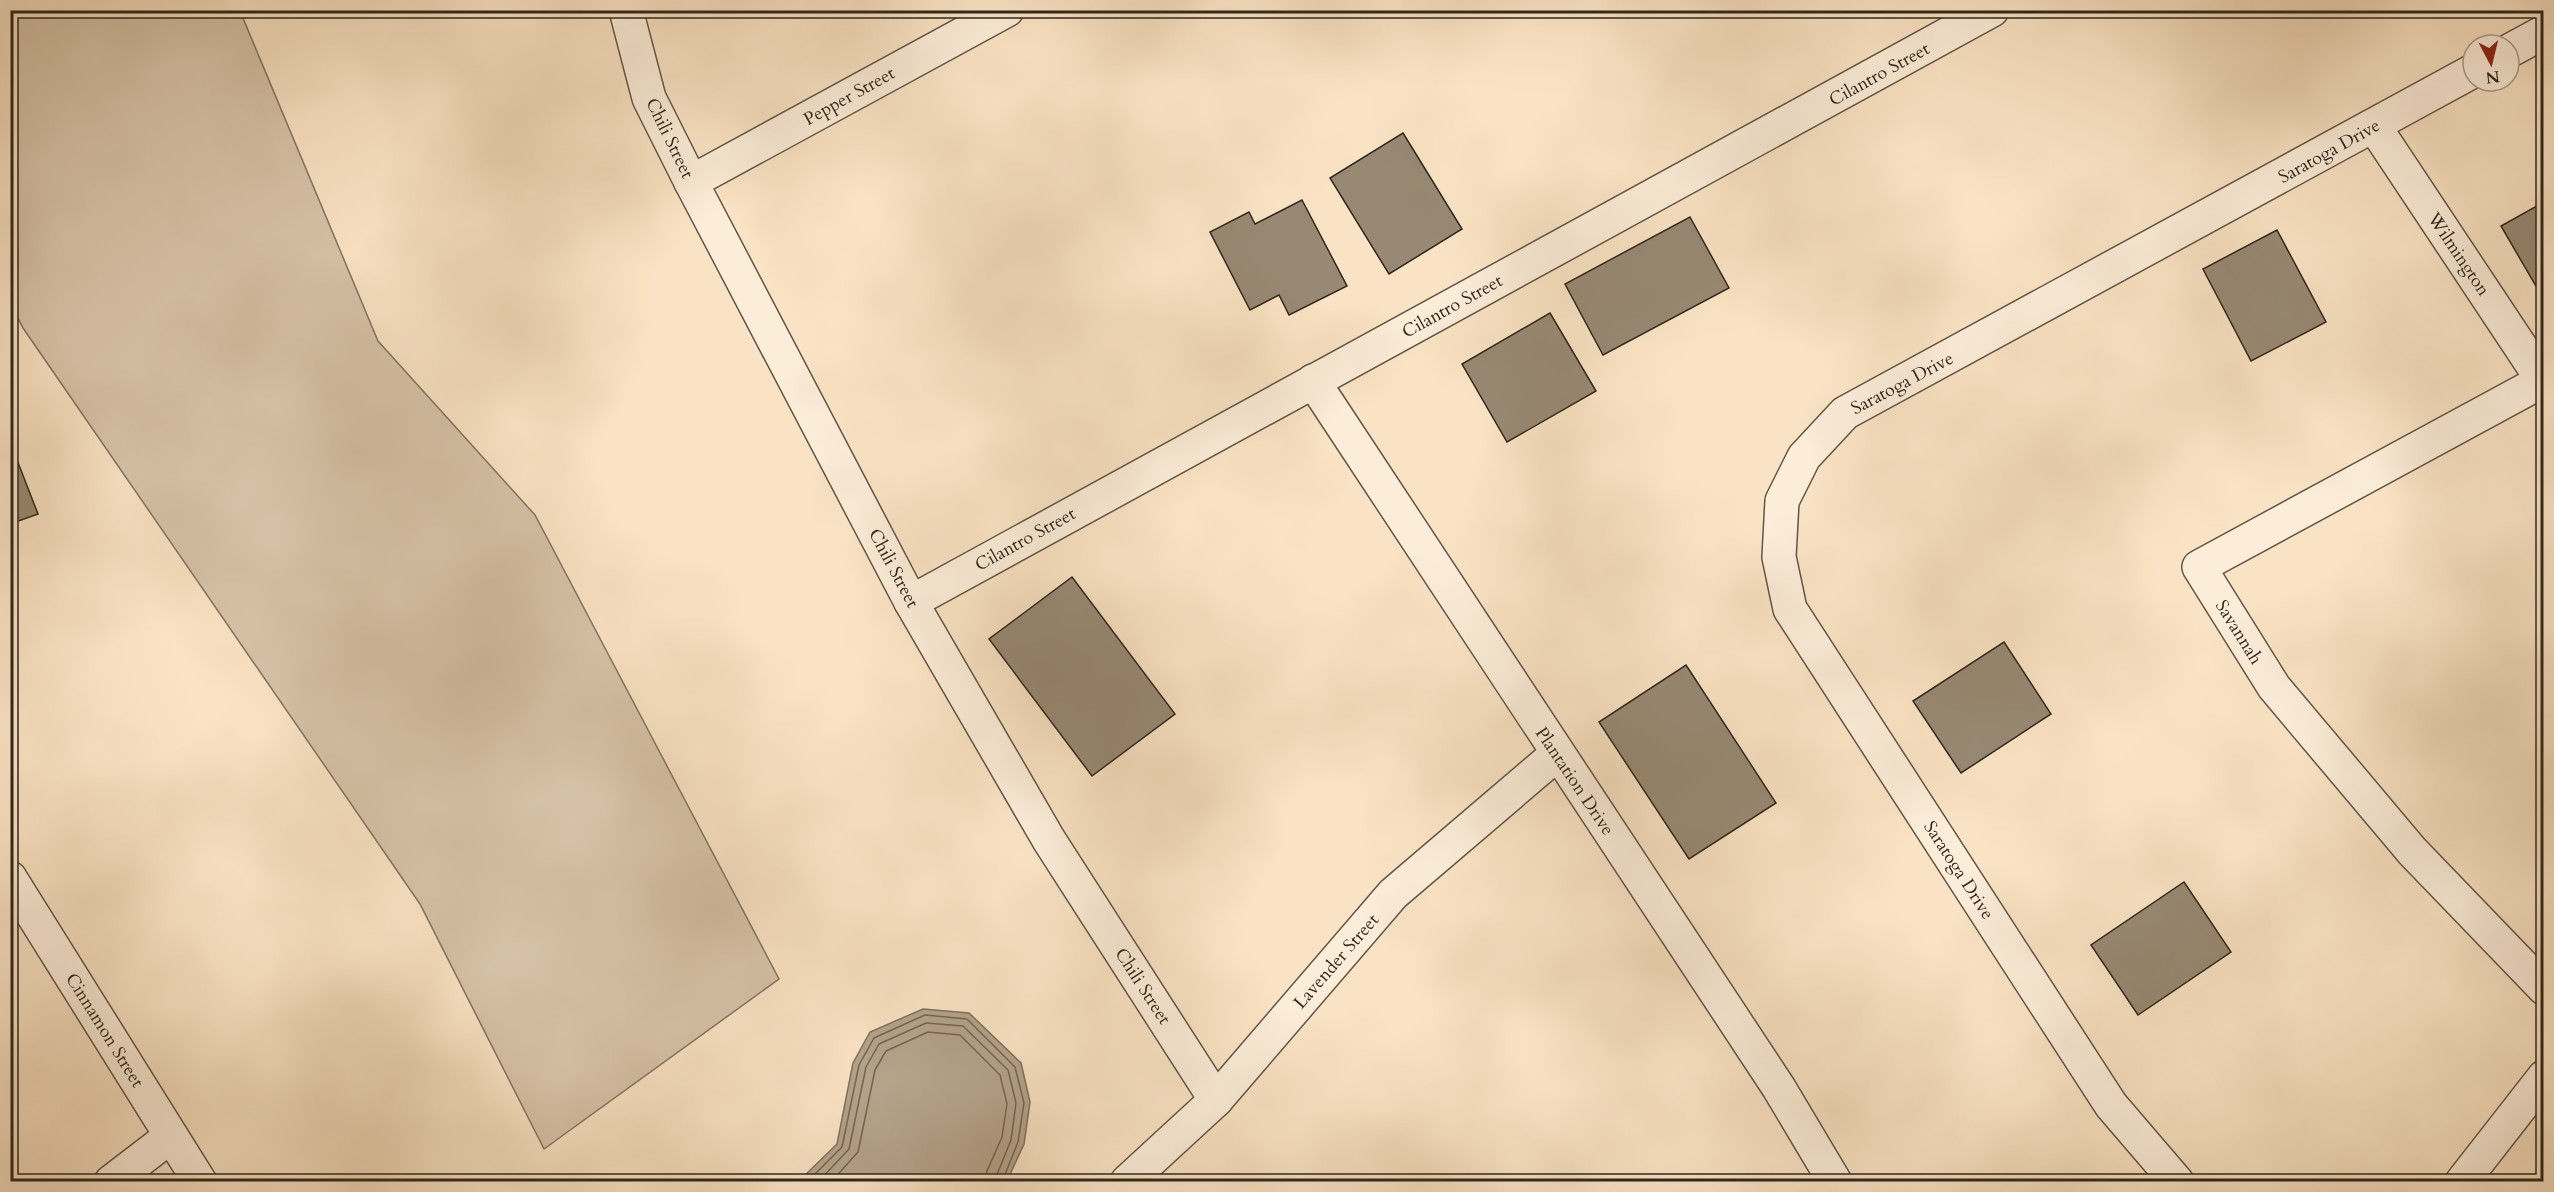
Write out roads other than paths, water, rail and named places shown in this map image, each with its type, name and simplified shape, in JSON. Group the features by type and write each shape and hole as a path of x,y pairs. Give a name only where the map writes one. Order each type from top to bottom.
{"street":[{"name":"Chili Street","path":"626,10 649,98 911,602 1050,840 1216,1100"},
{"name":"Pepper Street","path":"691,182 1007,10"},
{"name":"Cilantro Street","path":"911,602 1992,10"},
{"path":"2521,44 2544,32"},
{"name":"Saratoga Drive","path":"2177,1182 2111,1105 1790,609 1779,557 1782,501 1804,457 1845,412 2461,78"},
{"name":"Wilmington","path":"2374,126 2543,380"},
{"name":"Savannah","path":"2543,380 2199,567 2274,687 2412,851 2544,988"},
{"name":"Plantation Drive","path":"1313,381 1779,1088 1835,1182"},
{"name":"Lavender Street","path":"1127,1182 1216,1100 1393,894 1557,754"},
{"name":"Cinnamon Street","path":"10,878 200,1182"},
{"path":"2462,1182 2544,1077"},
{"path":"111,1182 171,1136"}],"water":[{"path":"923,1009 969,1013 1021,1063 1030,1102 1024,1144 1007,1181 799,1181 837,1144 853,1063 870,1032"}]}
